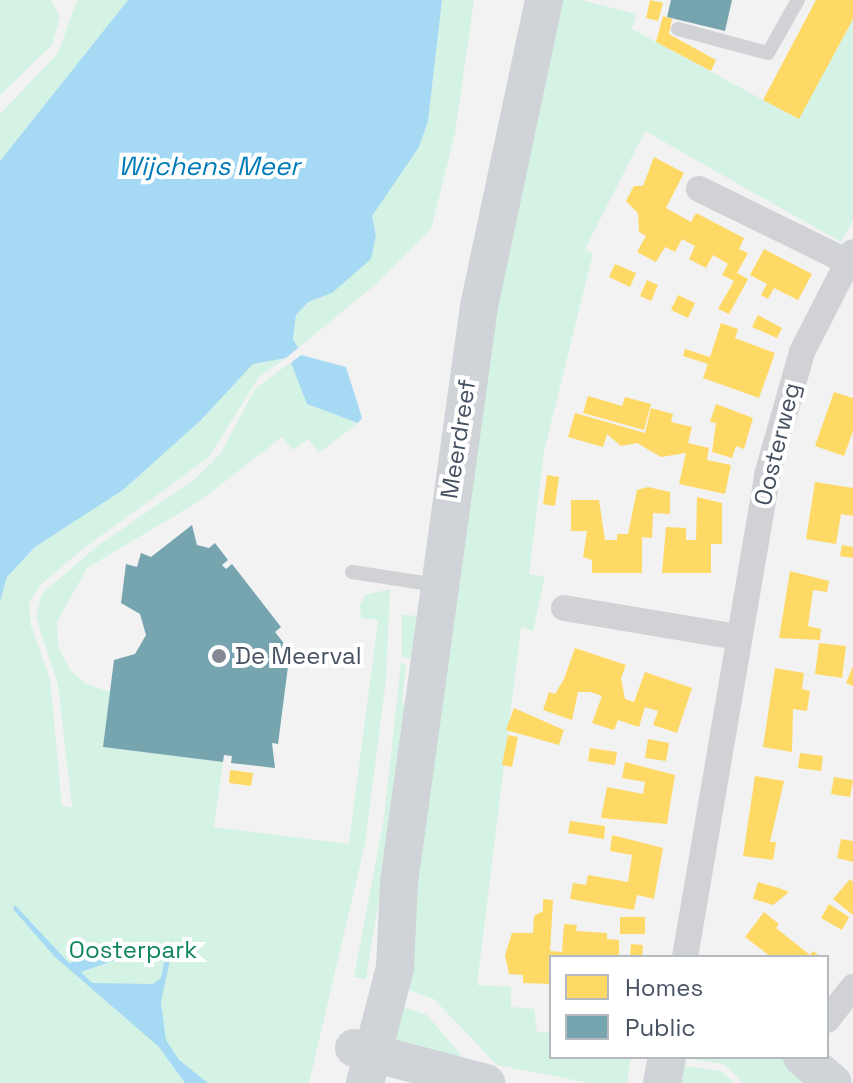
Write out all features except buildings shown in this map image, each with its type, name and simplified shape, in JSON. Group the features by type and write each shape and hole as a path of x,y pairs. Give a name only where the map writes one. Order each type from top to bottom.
{"street":[{"name":"Meerdreef","path":"486,1083 359,1067 395,968 399,882 437,585 479,306 544,0"},
{"name":"Oosterweg","path":"685,955 767,475 802,352 850,257 699,189"},
{"path":"564,608 738,637"},
{"path":"829,1017 853,987"},
{"path":"662,1083 667,1059"},
{"path":"804,1059 833,1083"}],"lane":[{"path":"678,29 768,53 798,0"},
{"path":"352,572 437,585"}],"green space":[{"path":"0,0 51,0 60,17 52,45 0,95"},
{"path":"77,0 128,0 0,161 0,114 58,53"},
{"path":"442,0 474,0 455,133 431,229 376,284 298,348 293,339 296,315 308,302 332,293 376,235 372,216 428,121"},
{"path":"555,0 581,0 636,14 632,29 798,119 853,20 853,220 841,242 645,131 585,249 593,254 544,451 529,575 545,576 533,631 521,627 477,985 511,987 511,1007 534,1009 537,1032 549,1033 549,1059 631,1059 627,1083 590,1083 497,1065 434,999 397,986 479,375"},
{"name":"Oosterpark","path":"269,357 286,358 259,377 209,457 83,549 40,585 29,604 31,626 50,679 62,806 72,807 58,685 36,617 42,594 96,547 195,479 221,453 255,389 287,365 291,363 302,382 307,404 358,423 319,453 308,439 293,450 282,437 201,500 87,568 57,622 58,646 70,670 86,684 110,692 103,747 223,762 214,827 349,844 378,620 361,618 360,605 365,595 390,589 386,680 365,844 309,1083 0,1083 0,602 7,577 35,547 123,490 253,364"},
{"path":"402,615 421,616 416,659 402,657"},
{"path":"401,663 406,664 402,703 410,705 366,979 354,977 384,818"},
{"path":"393,1004 427,1015 470,1066 399,1045 391,1032"},
{"path":"690,1059 786,1059 817,1083 743,1083 724,1064"},
{"path":"682,1066 721,1071 734,1083 679,1083"}],"water":[{"name":"Wijchens Meer","path":"128,0 442,0 428,121 419,147 372,216 376,235 371,259 332,293 308,302 296,315 293,339 298,348 286,358 253,364 200,421 123,490 35,547 7,577 0,602 0,161"},
{"path":"301,355 346,367 362,418 358,423 307,404 291,363"},
{"path":"15,905 69,963 145,944 165,950 170,960 161,1002 166,1040 179,1060 208,1083 185,1083 159,1047 54,956 13,909","holes":["147,949 165,958 161,978 153,984 92,983 81,972"]}],"place":[{"name":"De Meerval","path":"219,656"}]}
